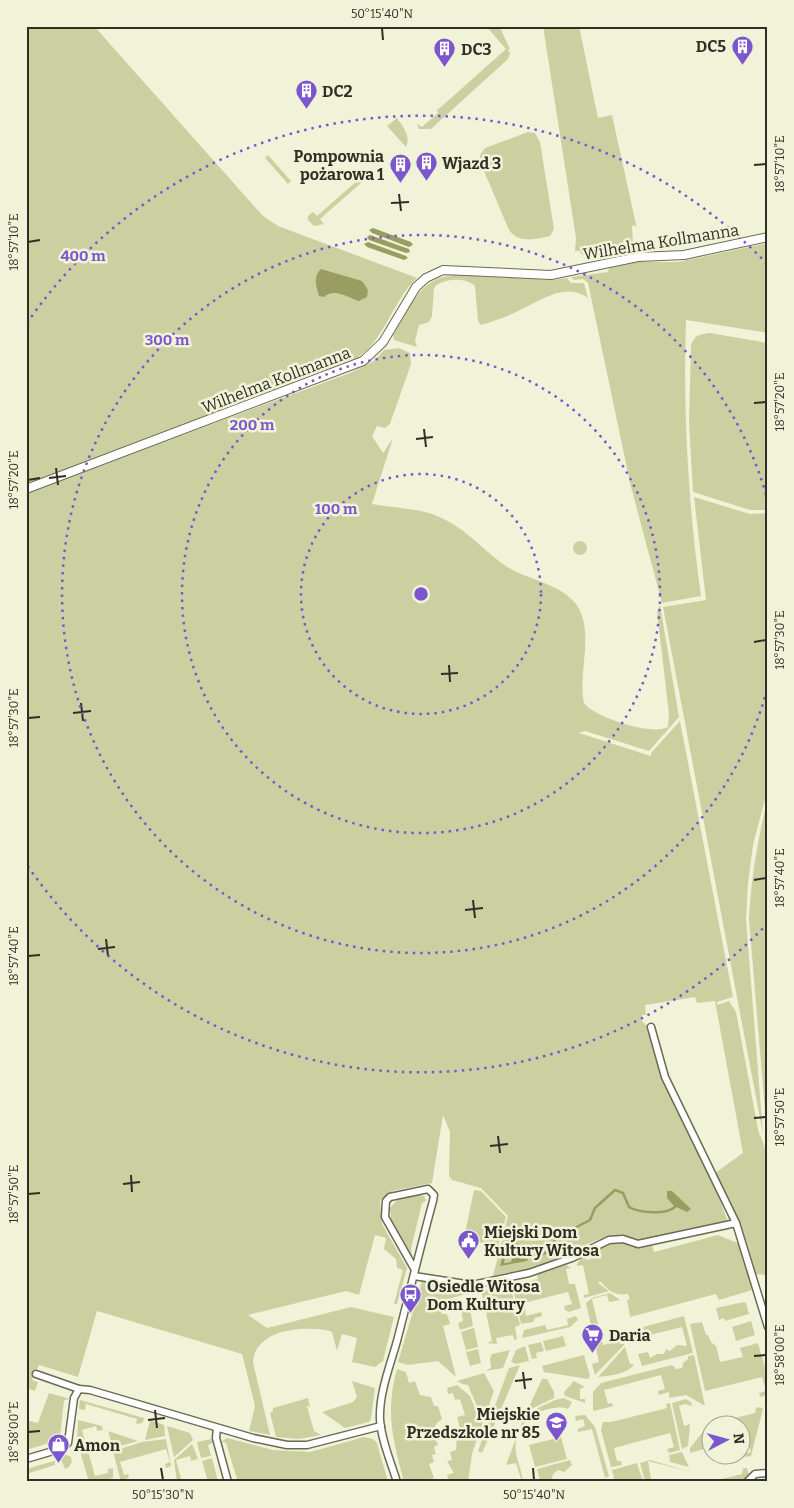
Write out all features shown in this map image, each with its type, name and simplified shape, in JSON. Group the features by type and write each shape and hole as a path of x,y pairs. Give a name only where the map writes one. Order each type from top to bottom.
{"street":[{"name":"Wilhelma Kollmanna","path":"26,489 359,364 383,342 416,287 426,278 438,272 453,269 548,275 640,256 684,255 768,238"},
{"path":"651,1027 666,1077 736,1223 759,1293 768,1328"},
{"path":"397,1482 381,1426 380,1412 385,1382 414,1273 434,1195 428,1189 396,1194 386,1201 384,1208 385,1217 414,1273"},
{"path":"414,1273 472,1285 529,1273 572,1258 609,1240 624,1239 638,1244 736,1223"},
{"path":"36,1374 79,1389 90,1390 274,1443 300,1446 381,1426"},
{"path":"26,1459 60,1449 68,1443 74,1398 79,1389"},
{"path":"217,1428 216,1438 228,1482"},
{"path":"747,1482 756,1474 768,1473"}],"shaded area":[{"path":"26,26 94,26 263,216 278,226 417,278 400,299 379,335 362,355 350,362 26,484"},
{"path":"486,26 499,26 510,49 508,49 510,53 508,59 431,129 419,129 417,124 422,127 438,113 437,110 506,49"},
{"path":"543,26 579,26 598,118 612,115 637,229 635,225 632,226 633,243 629,249 585,257 579,251 575,251 576,238"},
{"path":"397,118 404,128 408,139 406,147 387,126"},
{"path":"528,132 535,133 540,142 554,229 550,236 522,239 509,230 481,164 480,155 485,148"},
{"path":"268,155 291,181 288,184 265,158"},
{"path":"366,173 369,176 320,219 324,224 314,226 308,220 308,216 313,212 317,216"},
{"path":"373,228 411,242 413,245 409,247 372,233 369,230"},
{"path":"370,235 409,249 410,252 406,253 369,240 367,237"},
{"path":"368,242 408,258 404,260 367,247 364,244"},
{"path":"768,243 768,333 686,320 686,424 693,527 701,596 662,603 631,487 588,283 583,279 574,280 571,277 608,272 609,268 636,262 678,262"},
{"path":"321,269 362,281 368,290 367,297 359,301 337,293 328,294 324,297 319,296 316,278"},
{"path":"455,275 553,280 567,278 571,283 584,283 588,298 580,293 563,292 555,294 507,316 481,325 478,321 475,286 460,280 443,282 434,288 432,316 429,322 419,325 415,341 417,347 394,340 393,335 424,288 433,281"},
{"path":"710,333 768,343 768,510 750,510 693,492 689,423 691,345 698,336"},
{"path":"399,348 410,353 411,364 390,424 385,428 377,426 372,436 383,453 393,438 372,504 412,509 435,515 466,533 509,568 550,585 569,596 581,613 584,624 584,703 590,709 611,720 650,729 668,727 669,714 657,612 660,605 679,717 649,751 585,731 579,733 651,756 651,753 680,721 733,997 717,1002 717,1005 729,1001 736,1012 759,1134 764,1144 767,1160 769,1201 768,1275 756,1274 747,1243 715,1173 743,1153 715,1001 697,1003 695,997 645,1005 646,1015 642,1015 642,1021 649,1028 664,1080 711,1177 728,1222 639,1241 628,1236 604,1238 546,1264 493,1276 508,1216 481,1188 452,1180 449,1176 450,1132 443,1115 432,1183 392,1191 380,1200 382,1224 407,1268 397,1304 394,1304 403,1270 397,1268 396,1259 384,1249 386,1238 375,1235 359,1295 346,1291 248,1315 267,1328 351,1307 394,1317 383,1361 375,1367 352,1362 357,1338 342,1334 337,1351 332,1332 330,1331 295,1329 271,1336 262,1342 256,1351 253,1362 270,1435 249,1431 255,1406 242,1354 97,1311 78,1377 39,1365 32,1380 38,1382 35,1391 26,1388 26,493 350,373 374,361 384,350"},
{"path":"694,497 750,514 768,513 768,788 753,845 746,919 763,1134 663,607 706,600"},
{"path":"577,541 583,541 587,548 583,555 577,555 573,551 573,545"},
{"path":"768,797 768,1147 749,919 755,858"},
{"path":"474,1190 481,1191 506,1217 498,1247 464,1238"},
{"path":"667,1191 672,1191 691,1209 687,1212 674,1206 667,1198"},
{"path":"424,1196 426,1201 422,1203 411,1249 412,1256 391,1219 390,1208 400,1197"},
{"path":"718,1235 740,1244 752,1290 719,1300 716,1294 630,1317 628,1294 612,1292 600,1281 598,1283 609,1291 584,1298 584,1295 589,1294 583,1265 577,1266 577,1264 582,1256 587,1254 586,1260 593,1258 592,1255 589,1256 589,1251 597,1247 608,1243 621,1242 638,1247 652,1245 654,1252"},
{"path":"507,1239 528,1248 530,1256 527,1261 500,1266","holes":["508,1242 516,1248 511,1262 504,1263"]},
{"path":"566,1265 571,1268 566,1269 569,1284 575,1284 581,1308 569,1312 565,1310 564,1306 572,1304 568,1292 524,1303 526,1316 541,1312 542,1316 535,1318 533,1322 521,1324 511,1280 513,1280 515,1285 538,1279 537,1274"},
{"path":"422,1281 434,1282 434,1287 462,1292 463,1287 468,1290 469,1293 439,1302 442,1314 447,1314 450,1324 443,1326 456,1377 438,1361 408,1365 398,1362"},
{"path":"509,1281 520,1325 515,1327 517,1339 514,1340 513,1335 496,1338 497,1344 487,1343 492,1341 482,1294 478,1294 494,1288 497,1283"},
{"path":"610,1293 620,1300 609,1302 607,1295 592,1299 603,1345 619,1341 620,1344 625,1344 595,1375 592,1364 599,1362 586,1303 592,1298"},
{"path":"744,1302 749,1314 725,1321 724,1318 719,1320 716,1308"},
{"path":"470,1308 473,1326 460,1330 458,1323 463,1321 461,1310"},
{"path":"576,1316 578,1320 570,1327 522,1338 524,1330 545,1325 547,1330 568,1325 567,1319"},
{"path":"684,1316 693,1353 642,1366 638,1354 648,1352 650,1358 657,1354 664,1354 666,1349 670,1351 677,1345 687,1346 682,1327 646,1336 643,1327"},
{"path":"751,1321 755,1335 736,1341 732,1327"},
{"path":"702,1322 706,1335 716,1346 720,1362 743,1357 740,1348 758,1343 768,1378 768,1395 760,1397 759,1393 766,1391 762,1377 705,1391 690,1324"},
{"path":"474,1328 478,1347 466,1350 461,1332"},
{"path":"563,1336 566,1346 546,1351 543,1341"},
{"path":"541,1342 544,1351 536,1353 537,1358 532,1359 528,1345"},
{"path":"525,1346 529,1361 516,1364 511,1362 516,1350"},
{"path":"625,1347 630,1364 634,1364 628,1370 618,1374 598,1377"},
{"path":"478,1349 481,1363 470,1366 466,1352"},
{"path":"510,1350 503,1368 485,1371 491,1368 490,1359 492,1354"},
{"path":"584,1355 590,1376 588,1379 544,1372 542,1366"},
{"path":"694,1355 705,1406 686,1395 669,1398 669,1392 659,1395 658,1391 665,1389 661,1375 604,1390 608,1404 612,1403 613,1406 594,1411 593,1392 601,1383 672,1365 676,1369 682,1368 688,1356"},
{"path":"520,1365 482,1453 478,1451 509,1368"},
{"path":"397,1369 406,1372 409,1383 415,1381 420,1395 431,1397 434,1406 438,1406 442,1419 432,1431 438,1445 434,1447 436,1454 432,1455 434,1462 429,1464 434,1478 421,1482 404,1482 394,1439 391,1399"},
{"path":"484,1373 494,1391 486,1413 479,1411 468,1385 457,1381"},
{"path":"542,1379 547,1379 554,1392 554,1398 527,1411"},
{"path":"352,1381 375,1388 371,1419 369,1422 345,1428 322,1412 353,1402 357,1397"},
{"path":"574,1381 585,1387 580,1389 580,1399 585,1399 585,1403 565,1396 564,1392"},
{"path":"457,1385 470,1396 477,1413 485,1416 472,1454 468,1482 449,1482 447,1475 454,1473 447,1461 452,1460 450,1452 456,1450 457,1435 461,1432 457,1417 465,1415 460,1399 455,1400 453,1393 448,1394 447,1388"},
{"path":"49,1393 70,1399 64,1400 60,1437 64,1439 60,1444 56,1441 26,1450 26,1420 38,1423"},
{"path":"308,1398 310,1407 307,1406 314,1431 321,1435 299,1439 276,1437 270,1413 273,1411 273,1408"},
{"path":"564,1398 572,1402 568,1409 555,1408 536,1414 530,1417 518,1433 516,1453 522,1482 516,1463 506,1465 525,1414 555,1400"},
{"path":"686,1399 691,1402 692,1406 685,1404 679,1406 684,1426 690,1424 688,1446 682,1449 672,1403"},
{"path":"80,1400 144,1419 142,1423 136,1424 137,1419 86,1404 85,1410 79,1409"},
{"path":"670,1403 680,1450 669,1453 667,1449 674,1447 670,1433 614,1448 617,1461 621,1461 622,1465 611,1467 601,1430 603,1422 611,1422 667,1408 666,1404"},
{"path":"760,1407 763,1409 752,1452 752,1416 743,1416 755,1413 756,1408"},
{"path":"585,1415 595,1427 609,1476 605,1478 592,1429 578,1432 578,1429 585,1426 583,1419 576,1421 575,1416"},
{"path":"78,1420 102,1426 103,1430 97,1431 96,1426 82,1430 95,1476 108,1473 108,1469 113,1468 113,1478 89,1482 77,1441"},
{"path":"150,1420 164,1425 165,1436 145,1440"},
{"path":"167,1426 190,1433 193,1440 174,1457"},
{"path":"108,1431 138,1441 113,1448"},
{"path":"702,1433 702,1450 690,1453 690,1448"},
{"path":"364,1437 373,1439 377,1443 388,1482 238,1482 226,1443 221,1442 227,1438 273,1450 310,1452"},
{"path":"561,1437 567,1459 535,1467 529,1445"},
{"path":"166,1439 171,1466 166,1468 165,1464 170,1462 166,1449 120,1462 124,1475 128,1474 129,1477 121,1482 113,1451 142,1442"},
{"path":"211,1439 213,1443 208,1445 211,1456 201,1458 197,1442"},
{"path":"192,1444 198,1459 191,1461 190,1456 176,1460 182,1482 177,1482 174,1460"},
{"path":"682,1452 689,1467 670,1462 669,1455"},
{"path":"62,1453 71,1457 72,1462 65,1469 60,1454"},
{"path":"212,1458 218,1481 208,1482 202,1461"},
{"path":"61,1459 55,1461 55,1465 26,1474 26,1469"},
{"path":"570,1460 572,1465 564,1472 558,1470 553,1474 552,1479 540,1480 537,1469"},
{"path":"650,1460 691,1472 648,1461 651,1479 645,1481 640,1463"},
{"path":"637,1463 643,1482 615,1482 612,1470"},
{"path":"743,1468 747,1468 749,1475 741,1482 710,1482 742,1474"}],"waterway":[{"path":"567,1232 590,1220 595,1208 615,1190 623,1193 629,1207 639,1211 659,1212 671,1210 675,1207"},
{"path":"529,1255 540,1255 548,1252 560,1231"}],"place":[{"name":"DC5","path":"742,65"},
{"name":"DC3","path":"445,68"},
{"name":"DC2","path":"306,110"},
{"name":"Wjazd 3","path":"426,182"},
{"name":"Pompownia pożarowa 1","path":"400,184"},
{"name":"Miejski Dom Kultury Witosa","path":"468,1260"},
{"name":"Osiedle Witosa Dom Kultury","path":"411,1314"},
{"name":"Daria","path":"593,1354"},
{"name":"Miejskie Przedszkole nr 85","path":"556,1442"},
{"name":"Amon","path":"58,1464"}]}
